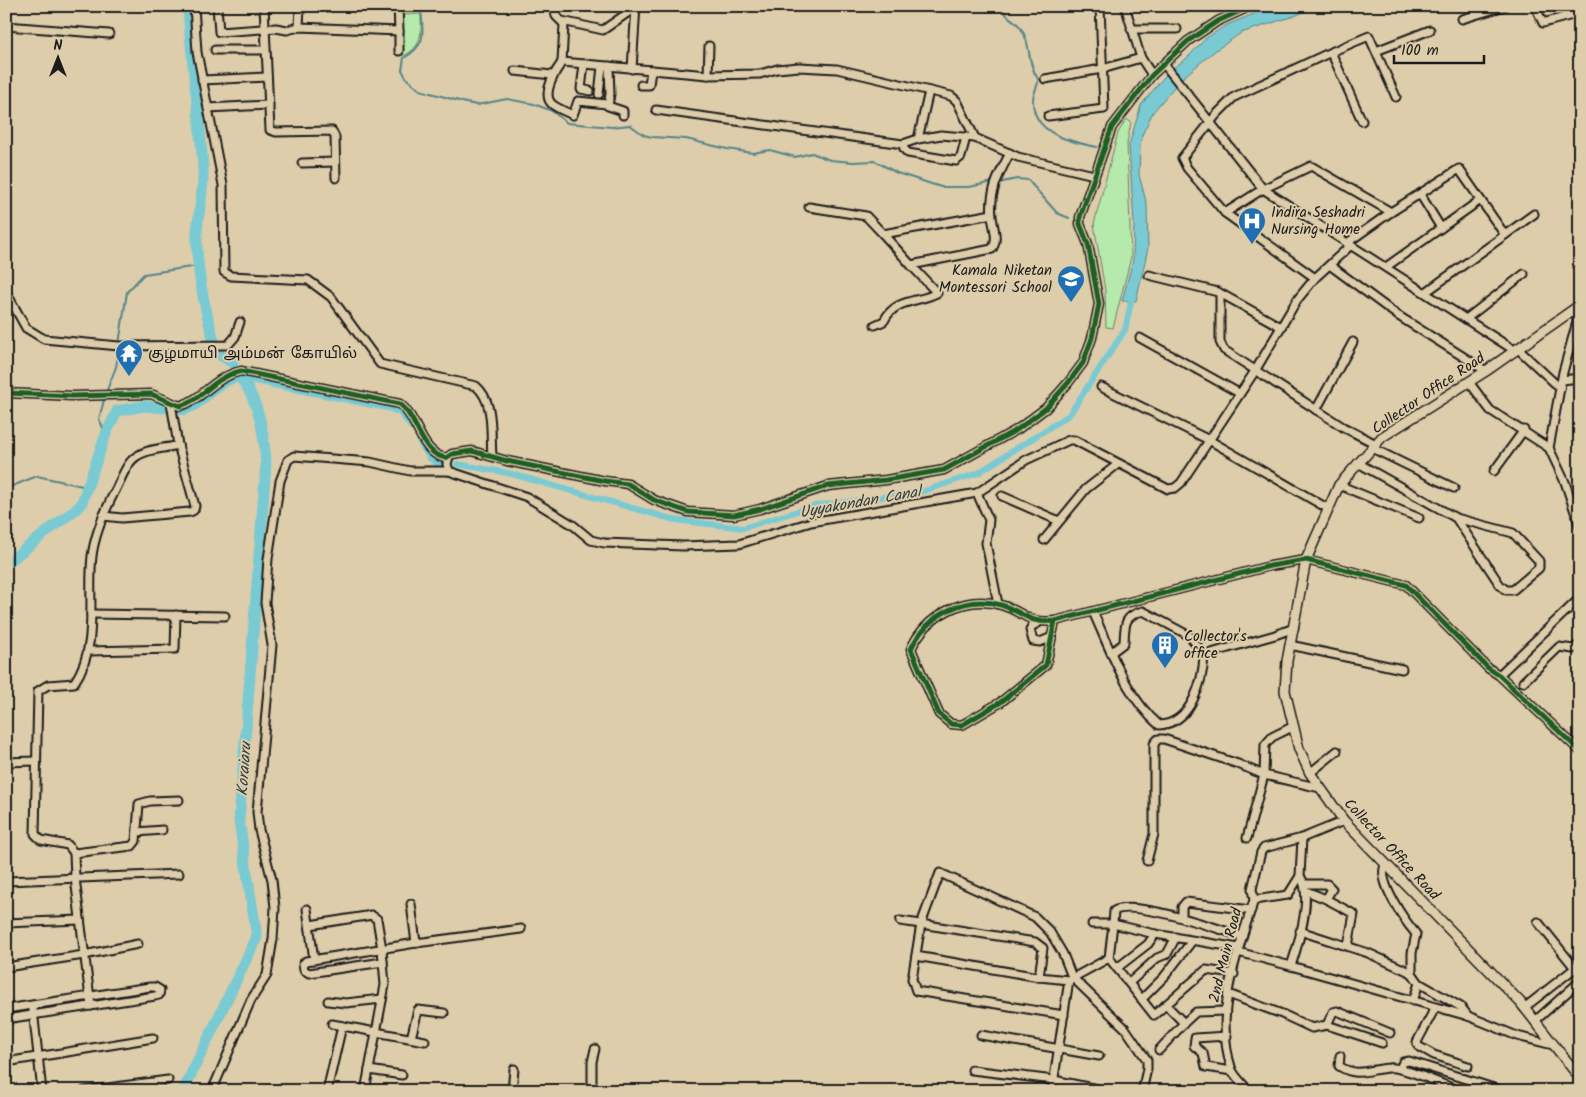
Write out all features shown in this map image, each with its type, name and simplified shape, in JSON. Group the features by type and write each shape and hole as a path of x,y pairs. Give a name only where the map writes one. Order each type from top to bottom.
{"main road":[{"name":"Collector Office Road","path":"1580,305 1486,371 1382,437 1339,485 1327,508 1306,560 1290,645 1285,691 1292,727 1299,750 1310,773 1344,821 1524,1008 1580,1078"}],"street":[{"path":"194,6 202,80 223,185 223,268 226,274 282,280 308,280 332,297 380,364 476,386 483,392 490,410 492,456"},
{"path":"218,6 220,32 276,28 287,30 299,27 399,31"},
{"path":"264,6 270,130 332,132 335,136 336,178"},
{"path":"299,27 300,6"},
{"path":"398,6 399,51"},
{"path":"554,6 556,16 562,21 603,30 636,7"},
{"path":"1048,116 1104,108 1100,6"},
{"path":"1125,6 1141,58 1152,75"},
{"path":"6,393 83,396 151,394 180,406 188,404 225,375 241,372 400,404 408,411 431,452 439,457 449,457 452,454 472,451 598,480 628,484 654,500 688,512 734,515 768,507 828,486 886,480 944,470 1018,429 1046,408 1083,363 1092,338 1099,304 1088,244 1080,224 1094,176 1112,127 1152,75 1167,66 1188,41 1218,21 1251,6"},
{"path":"1462,19 1505,6"},
{"path":"1535,6 1543,23 1580,13"},
{"path":"632,69 636,7"},
{"path":"562,21 562,62 552,76 549,98 551,104 570,114 575,112 578,101 607,104 623,110 623,115"},
{"path":"6,26 110,34"},
{"path":"1131,30 1177,29"},
{"path":"1376,52 1430,30"},
{"path":"1315,278 1226,213 1182,160 1186,151 1234,97 1369,36 1396,97"},
{"path":"708,75 709,46"},
{"path":"216,50 265,50"},
{"path":"1331,52 1362,121"},
{"path":"1045,79 1102,70 1141,58"},
{"path":"562,62 708,75 760,74 777,69 799,67 837,69 954,98 975,138"},
{"path":"584,64 581,89 590,91"},
{"path":"599,94 606,66"},
{"path":"606,66 610,94 607,104"},
{"path":"1167,66 1263,189 1516,349 1560,388"},
{"path":"641,85 649,85 651,70"},
{"path":"515,71 552,76"},
{"path":"202,80 267,77"},
{"path":"918,139 929,91"},
{"path":"208,108 268,105"},
{"path":"656,110 903,144 941,135 975,138 1010,153 1094,176"},
{"path":"903,144 904,149 908,153 956,161 961,157 966,137"},
{"path":"911,265 992,249 996,240 992,214 992,187 1010,153"},
{"path":"302,163 335,162"},
{"path":"1226,213 1263,189 1311,166 1391,212"},
{"path":"212,1091 250,1000 267,975 273,939 275,908 272,880 258,830 257,812 272,645 265,603 268,559 280,481 288,460 294,456 370,462 410,471 449,471 527,497 573,525 591,540 604,543 683,546 739,544 811,522 977,493 1026,460 1069,440 1074,440 1168,489 1175,488 1181,483 1239,393 1256,371 1297,300 1315,278 1331,266 1349,244 1391,212 1459,169 1479,201 1505,235"},
{"path":"1420,194 1440,228"},
{"path":"1386,267 1479,201"},
{"path":"809,207 866,216 937,293 927,298 897,304 888,313 884,321 875,325"},
{"path":"883,234 992,214"},
{"path":"1426,292 1534,214"},
{"path":"1331,266 1397,315 1486,371"},
{"path":"1466,319 1524,274"},
{"path":"1149,276 1218,292 1281,327"},
{"path":"6,292 26,328 44,339 119,346 228,345 235,337 240,322"},
{"path":"1218,292 1220,295 1221,347 1374,446 1454,488"},
{"path":"1549,448 1560,388 1580,311"},
{"path":"1140,338 1239,393"},
{"path":"1316,410 1353,342"},
{"path":"1562,380 1580,378"},
{"path":"1469,382 1490,410 1524,430 1549,448 1564,482 1580,527"},
{"path":"1101,387 1209,440 1327,508"},
{"path":"103,516 122,518 194,510 196,506 178,445 171,403"},
{"path":"1494,472 1524,430"},
{"path":"91,1006 75,878 74,853 68,845 41,840 35,834 35,762 40,688 48,685 74,683 88,651 92,556 103,516 128,466 136,456 178,445"},
{"path":"449,457 447,464 449,471"},
{"path":"1358,463 1456,518 1514,533 1540,561 1539,568 1513,590 1506,590 1500,585 1456,518"},
{"path":"1044,540 1086,489 1118,464"},
{"path":"1339,485 1419,518"},
{"path":"977,493 989,520 986,543 998,604"},
{"path":"1002,496 1059,521"},
{"path":"1052,636 1040,642 1034,641 1030,630 1032,626 1038,623 1092,612 1270,566 1306,560 1406,584 1488,668 1499,675 1580,751"},
{"path":"1499,675 1580,598"},
{"path":"1038,623 1012,608 980,602 960,605 931,620 915,640 911,649 939,714 951,724 962,726 976,719 1031,679 1046,666 1055,621"},
{"path":"1092,612 1112,652 1138,700 1158,725 1168,724 1177,720 1190,704 1203,677 1204,655 1190,636 1143,611 1132,614 1128,618 1124,643 1112,652"},
{"path":"91,614 225,616"},
{"path":"88,651 175,649 176,616"},
{"path":"1204,655 1294,628"},
{"path":"1523,682 1559,647 1573,650 1580,644"},
{"path":"1290,645 1402,669"},
{"path":"1247,838 1264,775 1265,746 1268,740 1292,727"},
{"path":"1147,861 1154,834 1154,744 1158,739 1238,764 1264,775 1320,788"},
{"path":"1310,773 1337,751"},
{"path":"6,762 35,762"},
{"path":"74,853 132,846 136,841 139,809 142,802 179,800"},
{"path":"1254,900 1252,889 1261,852 1264,848 1302,838 1344,821"},
{"path":"137,832 162,830"},
{"path":"1302,838 1300,876 1306,887 1354,914 1348,946"},
{"path":"1386,865 1383,869 1385,882 1406,922 1416,934 1411,960 1412,973"},
{"path":"1052,1091 1070,978 1071,969 1053,937 1035,917 940,873 921,924 912,979 916,991 1064,1015"},
{"path":"6,881 179,874"},
{"name":"2nd Main Road","path":"1232,1071 1226,1036 1225,1011 1238,950 1254,900 1288,895 1300,876"},
{"path":"1306,887 1330,886 1332,889 1326,899"},
{"path":"1291,966 1300,931 1306,887"},
{"path":"1182,917 1182,907 1186,902 1251,910"},
{"path":"411,904 416,943"},
{"path":"1234,974 1206,970 1154,1014 1109,958 1114,911 1119,908 1133,908 1182,917 1242,936"},
{"path":"307,909 314,960"},
{"path":"310,925 375,916 382,949 384,985 364,1091"},
{"path":"6,923 80,920"},
{"path":"900,921 1040,945 1053,937"},
{"path":"1524,1008 1578,971 1538,922"},
{"path":"1092,924 1113,924 1238,950 1468,1016 1517,1036 1553,1045"},
{"path":"383,962 308,972 304,970 304,962 314,960 416,943 520,929"},
{"path":"1300,931 1368,953 1412,973 1419,983 1461,1007 1468,1016"},
{"path":"1117,968 1148,944 1155,934"},
{"path":"1129,983 1157,958 1167,954 1176,937"},
{"path":"1142,999 1164,976 1192,941"},
{"path":"6,967 84,955 138,944"},
{"path":"1039,977 1043,948 1040,945"},
{"path":"916,956 1039,977 1070,978 1109,958"},
{"path":"1070,978 1124,1028 1147,1060 1148,1069 1142,1091"},
{"path":"1534,1021 1580,981"},
{"path":"1413,1001 1419,983"},
{"path":"6,1009 155,987 160,990 159,995 155,996 6,1019"},
{"path":"1228,994 1282,1014 1312,1028 1327,1025 1382,1043"},
{"path":"328,1001 346,1003 382,999"},
{"path":"32,1005 42,1091"},
{"path":"1166,1005 1184,1024"},
{"path":"1435,1008 1417,1042 1418,1046 1434,1055 1468,1066"},
{"path":"411,1038 418,1010 444,1013"},
{"path":"1327,1025 1332,1012 1337,1010 1390,1033"},
{"path":"1159,1050 1194,1012 1225,1011"},
{"path":"332,1024 425,1041"},
{"path":"327,1091 342,1026"},
{"path":"981,1035 1059,1047 1099,1056"},
{"path":"1226,1036 1195,1038 1194,1046 1203,1053 1206,1067 1232,1071 1249,1091"},
{"path":"6,1062 153,1038"},
{"path":"592,1091 592,1062 595,1049"},
{"path":"1340,1056 1339,1066 1346,1070 1366,1073 1388,1068 1400,1069 1460,1091"},
{"path":"1400,1069 1403,1062 1409,1061 1503,1091"},
{"path":"512,1091 514,1069"},
{"path":"369,1070 402,1075"},
{"path":"972,1070 1054,1080 1107,1091"},
{"path":"84,1091 123,1088 168,1080"}],"green space":[{"path":"421,14 420,39 410,52 403,56 403,15"},
{"path":"1126,119 1131,122 1127,143 1131,257 1113,328 1106,327 1105,290 1094,224 1118,133"}],"water":[{"path":"1273,6 1316,6 1297,15 1241,33 1216,50 1181,79 1153,112 1142,135 1140,146 1139,175 1147,205 1148,248 1136,301 1122,301 1133,260 1134,224 1129,145 1141,105 1169,71 1187,58 1206,38 1227,25"}],"waterway":[{"path":"188,6 203,170 197,234 198,265 206,310 218,354 233,363"},
{"path":"421,6 423,30 421,42 412,53 404,58 402,70 407,79 420,90 477,105 507,99 534,104 552,111 567,123 612,127 630,125 644,135 652,137 686,139 727,149 753,153 770,150 795,157 812,153 830,160 875,161 897,173 941,187 969,187 993,182"},
{"path":"1003,6 1006,14 1018,24 1024,33 1032,66 1038,79 1033,101 1039,121 1046,129 1065,139 1097,147"},
{"path":"998,183 1017,179 1028,180 1057,213 1069,218"},
{"path":"119,344 127,292 144,274 198,266"},
{"name":"Uyyakondan Canal","path":"457,464 508,473 675,520 743,528 814,506 921,492 978,473 1069,415 1125,330 1133,293"},
{"path":"107,390 116,367 119,349"},
{"name":"Koraiaru","path":"183,1091 257,937 239,821 266,464 260,419 252,397 240,377"},
{"path":"175,409 183,409 196,404 221,383 235,378 247,377 390,406 401,410 413,425"},
{"path":"104,400 99,419 106,434"},
{"path":"6,564 81,505 106,434 117,411 144,406 166,408"},
{"path":"422,441 432,457 444,465"},
{"path":"10,487 37,476 87,487"}],"cycle path":[{"path":"6,393 73,396 151,394 180,406 196,398 223,378 241,371 400,404 412,418 425,443 437,455 446,458 452,454 472,451 507,461 628,484 654,500 688,512 734,515 760,509 828,486 886,480 944,470 1018,429 1046,408 1083,363 1092,338 1099,304 1088,244 1080,224 1080,217 1112,127 1152,75 1188,41 1218,21 1251,6"},
{"path":"1055,621 1046,665 1001,702 962,725 951,724 939,714 911,649 926,627 948,610 960,605 987,602 1001,605 1038,621 1055,621 1270,566 1306,560 1406,585 1488,668 1499,675 1580,751"}],"place":[{"name":"Indira Seshadri Nursing Home","path":"1252,245"},
{"name":"Kamala Niketan Montessori School","path":"1071,303"},
{"name":"குழமாயி அம்மன் கோயில்","path":"129,377"},
{"name":"Collector's office","path":"1165,669"}]}
